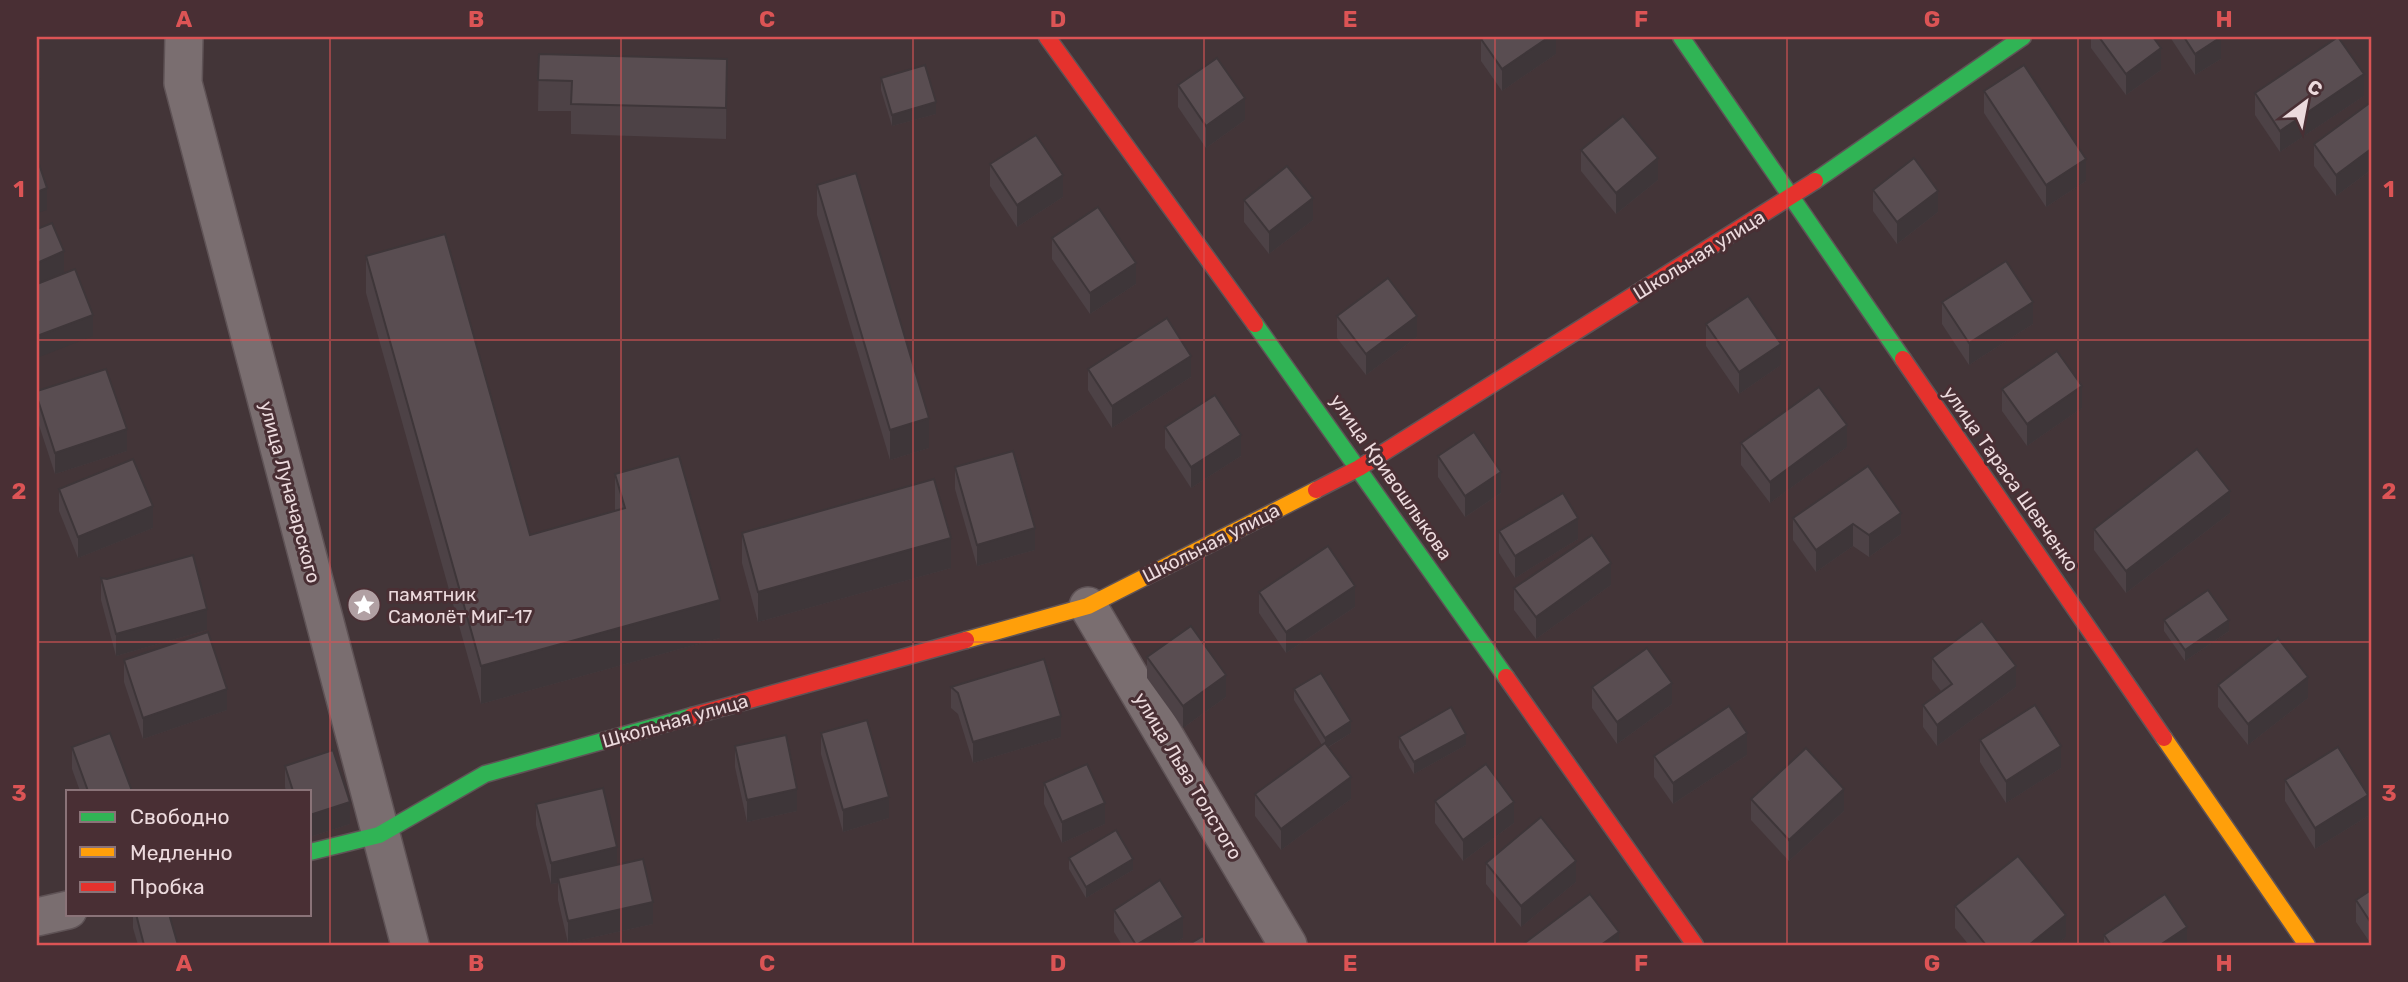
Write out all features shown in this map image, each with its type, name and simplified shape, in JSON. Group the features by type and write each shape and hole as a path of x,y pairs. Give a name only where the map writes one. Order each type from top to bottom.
{"street":[{"name":"улица Луначарского","path":"184,37 183,83 410,945"},
{"name":"улица Кривошлыкова","path":"1047,37 1359,467 1695,945"},
{"name":"улица Тараса Шевченко","path":"1681,37 2308,945"},
{"name":"Школьная улица","path":"312,852 379,835 485,774 1088,606 1359,467 1791,197 2023,37"},
{"name":"улица Льва Толстого","path":"1088,606 1288,945"},
{"path":"37,917 66,910"}],"building":[{"path":"1549,37 1502,69 1481,39"},
{"path":"2099,37 2153,37 2161,48 2126,74"},
{"path":"2184,37 2221,37 2195,54"},
{"path":"2338,37 2364,74 2280,131 2255,93"},
{"path":"539,54 727,59 726,108 571,104 572,81 538,80"},
{"path":"1217,58 1245,98 1206,126 1178,85"},
{"path":"925,65 936,102 892,115 881,78"},
{"path":"2024,65 2086,159 2046,185 1984,91"},
{"path":"37,79 39,79 37,122"},
{"path":"2371,102 2371,149 2336,175 2314,144"},
{"path":"1623,116 1658,158 1616,193 1581,150"},
{"path":"1036,135 1063,175 1017,205 990,164"},
{"path":"37,158 47,188 37,192"},
{"path":"1914,158 1938,191 1897,222 1873,190"},
{"path":"1287,166 1313,198 1269,232 1244,200"},
{"path":"856,173 929,418 890,430 817,185"},
{"path":"1098,207 1136,263 1090,293 1052,238"},
{"path":"52,223 64,251 37,263 37,229"},
{"path":"445,234 530,535 625,508 615,474 679,456 720,600 481,666 366,256"},
{"path":"2006,261 2033,302 1969,343 1942,302"},
{"path":"75,269 93,315 37,336 37,284"},
{"path":"1388,278 1417,316 1366,354 1337,316"},
{"path":"1748,296 1781,344 1739,372 1706,324"},
{"path":"1167,318 1191,356 1112,406 1088,369"},
{"path":"2057,351 2082,386 2027,424 2002,389"},
{"path":"106,369 127,429 55,453 37,391"},
{"path":"1819,387 1847,425 1770,482 1741,443"},
{"path":"1215,395 1241,435 1191,467 1165,427"},
{"path":"1474,432 1501,472 1465,496 1438,456"},
{"path":"2197,449 2230,491 2126,571 2094,529"},
{"path":"1013,451 1035,528 977,545 955,467"},
{"path":"133,459 153,506 78,537 59,489"},
{"path":"1868,466 1901,513 1869,535 1853,524 1816,550 1793,518"},
{"path":"934,479 951,538 758,592 742,533"},
{"path":"1563,493 1578,518 1515,556 1499,531"},
{"path":"1592,535 1611,563 1536,617 1514,588"},
{"path":"1328,546 1355,586 1286,632 1259,592"},
{"path":"193,555 207,609 116,634 101,578 107,579"},
{"path":"2208,590 2229,620 2185,650 2164,620"},
{"path":"1982,621 2016,666 1937,725 1923,705 1952,684 1932,658"},
{"path":"1191,626 1226,675 1183,706 1147,657"},
{"path":"208,632 227,689 143,718 124,660"},
{"path":"2278,638 2308,677 2248,724 2218,685"},
{"path":"1647,648 1672,683 1617,722 1592,687"},
{"path":"1044,659 1061,716 973,742 958,693 951,687"},
{"path":"1321,673 1351,721 1325,738 1294,689"},
{"path":"2035,705 2061,746 2006,781 1980,740"},
{"path":"1729,706 1747,733 1673,783 1654,756"},
{"path":"1451,707 1466,734 1414,762 1399,737"},
{"path":"867,720 889,797 843,810 821,733"},
{"path":"110,733 132,790 88,790 72,747"},
{"path":"786,735 797,789 747,800 735,746"},
{"path":"1325,743 1351,777 1281,829 1255,794"},
{"path":"2338,747 2368,795 2315,828 2285,780"},
{"path":"1806,748 1844,789 1789,840 1751,799"},
{"path":"333,750 350,802 312,814 312,790 293,790 285,766"},
{"path":"1087,764 1105,803 1062,822 1044,783"},
{"path":"1486,764 1514,802 1463,840 1435,801"},
{"path":"603,788 617,847 551,863 536,804"},
{"path":"1541,817 1576,861 1521,906 1486,863"},
{"path":"1116,830 1133,859 1086,887 1069,858"},
{"path":"2018,856 2066,915 2029,945 1986,945 1955,906"},
{"path":"643,859 653,902 568,921 558,878"},
{"path":"1160,880 1183,917 1136,945 1114,910"},
{"path":"2371,890 2371,923 2356,900"},
{"path":"1590,894 1619,932 1601,945 1522,945"},
{"path":"2165,894 2187,927 2160,945 2111,945 2104,935"},
{"path":"137,916 170,916 178,945 144,945"},
{"path":"1203,936 1208,945 1188,945"}],"traffic: fast":[{"path":"1681,37 1903,359"},
{"path":"1815,181 2023,37"},
{"path":"1255,324 1506,677"},
{"path":"312,852 379,835 485,774 692,716"}],"traffic: slow":[{"path":"966,640 1088,606 1316,490"},
{"path":"2164,738 2307,945"}],"traffic: jam":[{"path":"1047,37 1255,324"},
{"path":"1316,490 1359,468 1815,181"},
{"path":"1903,359 2164,738"},
{"path":"692,716 966,640"},
{"path":"1506,677 1695,945"}],"place":[{"name":"памятник Самолёт МиГ-17","path":"364,605"}]}
